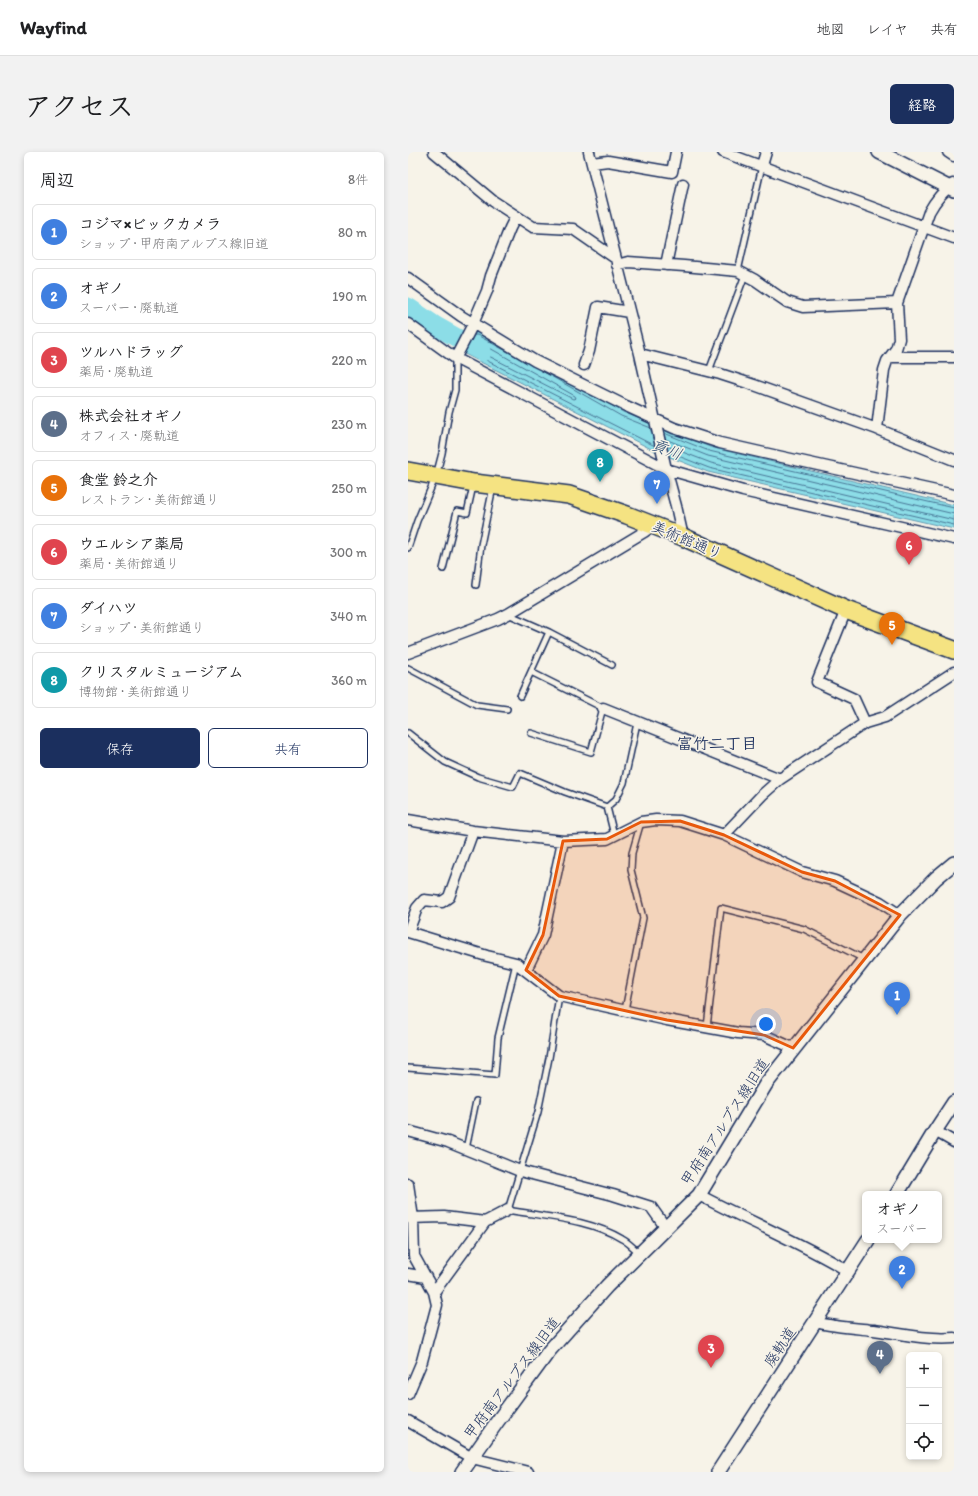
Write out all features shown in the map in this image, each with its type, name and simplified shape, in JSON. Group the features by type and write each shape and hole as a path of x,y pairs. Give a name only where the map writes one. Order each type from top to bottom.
{"highway":[{"name":"美術館通り","path":"408,471 494,486 569,495 616,511 683,538 846,610 954,650"}],"street":[{"path":"434,152 493,201 533,227 573,229 616,261 742,273 787,302 803,307 897,303"},
{"path":"589,152 640,354 683,538"},
{"path":"592,163 608,161 672,172 676,152"},
{"path":"723,152 762,165 954,238"},
{"path":"762,165 766,152"},
{"path":"877,429 884,370 887,361 892,357 896,349 899,339 897,303 922,227 929,212 952,187 880,152"},
{"path":"948,152 954,156"},
{"path":"666,265 683,184"},
{"path":"456,356 473,325 487,291 491,276 516,216"},
{"path":"408,278 473,325 535,361 674,428 764,454 954,495"},
{"path":"584,365 590,351 598,307 629,312"},
{"path":"408,324 456,356 666,469 743,491 954,539"},
{"path":"640,354 709,371 754,385 877,429 954,460"},
{"path":"892,357 954,357"},
{"path":"408,653 508,614 652,526"},
{"path":"846,610 817,682 854,699 865,723"},
{"path":"724,835 762,794 780,779 865,723 885,717 954,672"},
{"path":"603,708 637,723 780,779"},
{"path":"408,820 473,831 563,840 607,839 641,822 656,820 680,821 724,835 802,872 835,881 880,902 900,915"},
{"path":"473,831 449,897 442,902 424,900 417,908 408,932 487,956 516,963 559,996 667,1020 707,1026 738,1033 764,1035 793,1048"},
{"path":"526,970 543,935 563,840"},
{"name":"甲府南アルプス線旧道","path":"462,1472 549,1351 607,1286 699,1194 766,1084 793,1048 900,915 936,878 954,863"},
{"path":"899,1191 954,1102"},
{"path":"408,1131 448,1142 520,1171 613,1195 651,1207 666,1228"},
{"path":"935,1131 954,1142"},
{"path":"408,1184 414,1256 434,1292 437,1305 422,1360 408,1394"},
{"path":"699,1194 732,1213 825,1257 848,1271"},
{"path":"434,1292 485,1222 508,1210"},
{"path":"410,1218 444,1217 485,1222"},
{"name":"廃軌道","path":"718,1472 866,1243"},
{"path":"408,1274 426,1277"},
{"path":"815,1322 828,1326 872,1330 936,1339 954,1338"},
{"path":"408,1421 472,1458 528,1472"}],"lane":[{"path":"709,371 742,273 762,165"},
{"path":"408,548 417,521 436,476 442,453 449,412 455,390 456,356"},
{"path":"443,569 457,511 466,513 474,483"},
{"path":"476,585 480,545 494,486"},
{"path":"508,614 549,632 612,665"},
{"path":"520,696 549,632"},
{"path":"408,668 477,705 507,709"},
{"path":"531,672 603,708 591,752 531,733"},
{"path":"608,807 616,799 624,783 637,723"},
{"path":"408,733 445,762 478,777 513,786 520,772 565,792 608,807"},
{"path":"608,807 614,835"},
{"path":"625,1010 643,918 631,870 632,853 641,822"},
{"path":"707,1026 721,908 804,929 865,960"},
{"path":"408,1068 495,1075 498,1038 516,963"},
{"path":"559,996 538,1112 508,1210 580,1223 610,1232 624,1240 640,1254"},
{"path":"466,1149 476,1101"}],"highlighted area":[{"path":"680,821 724,835 802,872 835,881 900,915 793,1048 764,1035 667,1020 559,996 526,970 543,935 563,841 607,839 641,822"}],"water":[{"path":"474,328 623,412 710,447 954,505 954,529 708,472 657,452 461,352"}],"waterway":[{"name":"貢川","path":"408,307 436,326 482,352"}],"place":[{"name":"クリスタルミュージアム","path":"600,482"},
{"name":"ダイハツ","path":"657,504"},
{"name":"ウエルシア薬局","path":"909,565"},
{"name":"食堂 鈴之介","path":"892,645"},
{"name":"コジマ×ビックカメラ","path":"897,1015"},
{"name":"オギノ","path":"902,1289"},
{"name":"ツルハドラッグ","path":"711,1368"},
{"name":"株式会社オギノ","path":"880,1374"}],"district":[{"name":"富竹二丁目","path":"717,743"}]}
